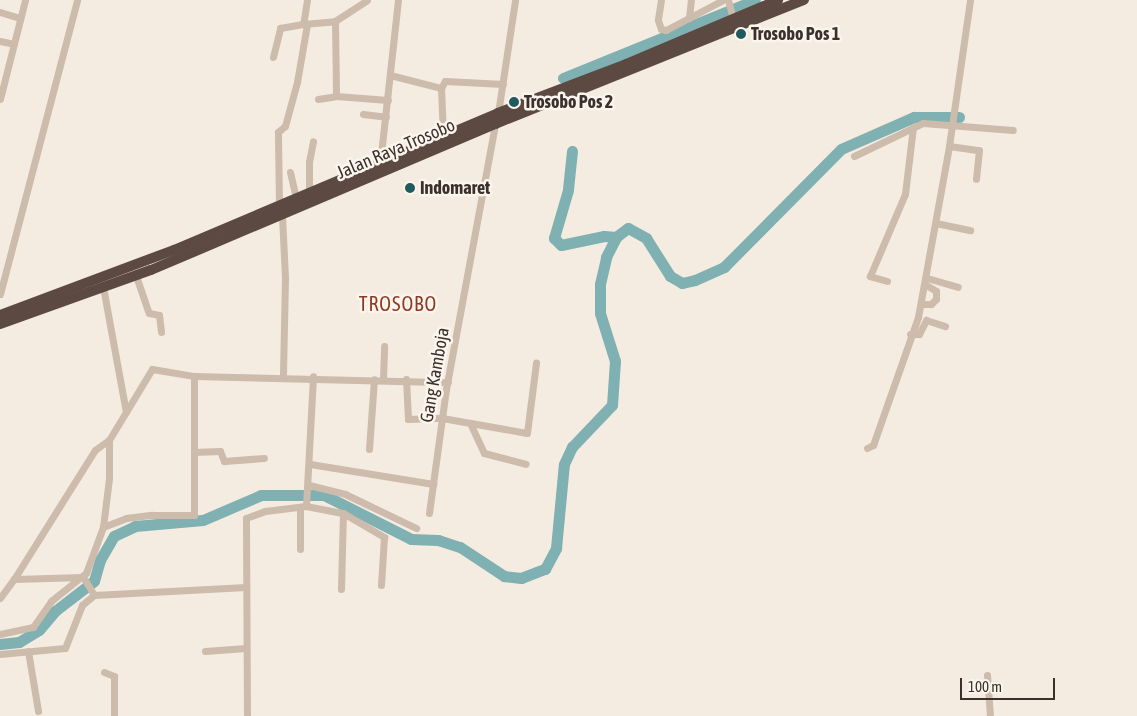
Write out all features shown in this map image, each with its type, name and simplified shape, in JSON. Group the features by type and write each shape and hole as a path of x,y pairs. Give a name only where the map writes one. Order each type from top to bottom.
{"highway":[{"name":"Jalan Raya Trosobo","path":"0,324 136,276 282,216 778,0"},
{"name":"Jalan Raya Trosobo","path":"571,90 804,0"},
{"name":"Jalan Raya Trosobo","path":"0,315 148,261 498,113 560,95"}],"street":[{"path":"0,99 3,71 14,44 25,0"},
{"path":"0,294 78,0"},
{"path":"279,206 278,132 285,126 297,82 307,0"},
{"path":"380,163 398,0"},
{"path":"498,113 504,84 515,0"},
{"path":"661,0 658,20 661,29 666,30 723,0"},
{"path":"689,18 690,0"},
{"path":"867,448 873,445 921,304 949,146 970,0"},
{"path":"273,57 280,28 336,21 364,1"},
{"path":"728,3 733,18"},
{"path":"0,12 20,18"},
{"path":"336,21 336,96"},
{"path":"0,41 14,44"},
{"path":"390,75 441,88"},
{"path":"443,136 441,88 445,81 504,84"},
{"path":"318,99 336,96 388,100"},
{"path":"363,114 386,117"},
{"path":"854,156 913,127 929,122 952,122 1013,130"},
{"name":"Gang Kamboja","path":"429,513 448,382 495,124"},
{"path":"887,281 870,276 905,194 913,127"},
{"path":"309,193 309,162 313,141"},
{"path":"949,146 979,150 976,179"},
{"path":"290,172 296,199"},
{"path":"282,216 285,278 283,377"},
{"path":"936,223 970,230"},
{"path":"136,276 149,313 158,314 162,332"},
{"path":"926,282 958,287"},
{"path":"921,304 931,304 937,298 934,288 926,282"},
{"path":"103,288 126,412"},
{"path":"910,334 919,334 926,320 945,326"},
{"path":"383,379 384,346"},
{"path":"406,379 407,418 442,418 528,432 536,363"},
{"path":"0,598 14,579 95,450 109,440 152,370 194,376 313,376 448,382"},
{"path":"103,527 126,518 194,515 194,376"},
{"path":"300,549 310,464 313,376"},
{"path":"370,449 374,379"},
{"path":"470,423 484,453 526,464"},
{"path":"0,634 33,627 51,601 84,579 103,527 109,478 109,440"},
{"path":"194,452 220,451 224,461 264,458"},
{"path":"310,464 433,484"},
{"path":"308,487 345,494 416,528"},
{"path":"247,716 245,519 266,511 304,505 344,512 384,537 381,585"},
{"path":"341,589 344,512"},
{"path":"14,579 84,579"},
{"path":"84,579 93,594"},
{"path":"0,654 67,646 82,605 93,594 246,587"},
{"path":"205,651 246,648"},
{"path":"28,651 38,711"},
{"path":"104,672 114,676 114,716"},
{"path":"988,674 990,716"}],"waterway":[{"path":"563,78 755,0"},
{"path":"0,644 19,642 39,630 55,611 94,581 100,560 114,536 135,526 203,520 261,495 324,495 411,539 438,540 460,547 504,576 521,578 545,569 556,548 564,464 572,447 612,405 615,361 600,313 600,284 606,257 616,237 628,228 646,238 670,276 682,283 695,280 724,267 841,149 914,117 959,117"},
{"path":"572,151 568,190 554,238 561,245 604,236 616,237"}],"place":[{"name":"Trosobo Pos 1","path":"741,34"},
{"name":"Trosobo Pos 2","path":"514,102"},
{"name":"Indomaret","path":"410,188"}],"district":[{"name":"TROSOBO","path":"398,303"}]}
